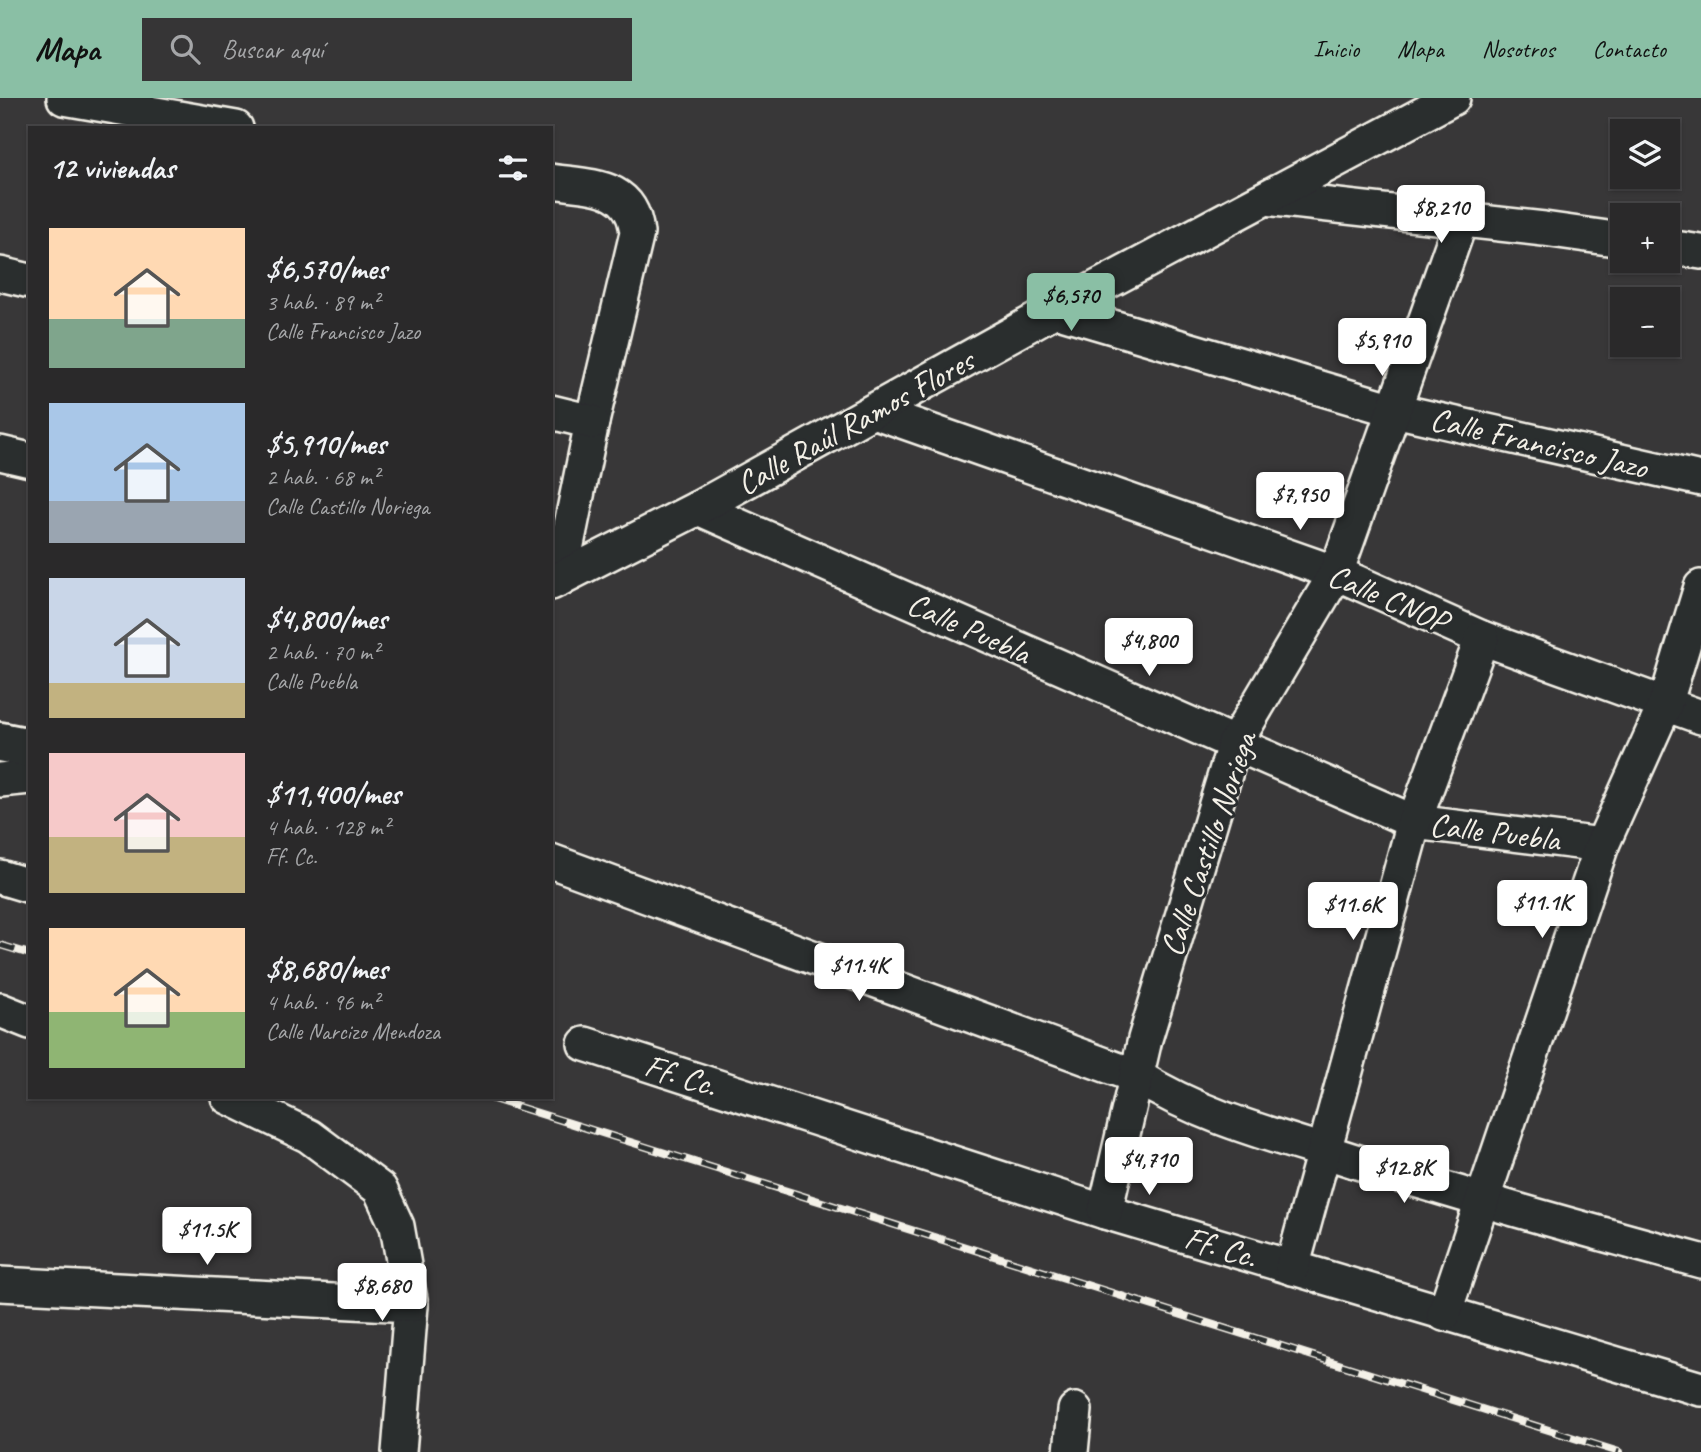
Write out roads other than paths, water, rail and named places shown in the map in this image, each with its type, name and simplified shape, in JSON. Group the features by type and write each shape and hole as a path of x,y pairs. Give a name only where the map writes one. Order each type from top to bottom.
{"main road":[{"path":"0,742 28,748"}],"street":[{"path":"64,98 225,126"},
{"name":"Calle Raúl Ramos Flores","path":"564,576 698,508 876,412 1055,310 1453,98"},
{"path":"553,181 604,190 629,203 636,218 637,233 592,422 564,576"},
{"path":"1266,198 1610,239"},
{"name":"Calle Castillo Noriega","path":"1105,1212 1145,1039 1234,746 1336,573 1461,220"},
{"path":"1680,249 1701,252"},
{"path":"0,274 28,281"},
{"name":"Calle Francisco Jazo","path":"1055,310 1394,410 1701,479"},
{"path":"553,412 592,422"},
{"name":"Calle CNOP","path":"876,412 1336,573 1482,638 1701,717"},
{"path":"0,453 28,460"},
{"name":"Calle Puebla","path":"698,508 1234,746 1414,822 1602,845"},
{"path":"1444,1314 1602,845 1665,705 1701,587"},
{"path":"1292,1268 1414,822 1482,638"},
{"path":"0,780 28,777"},
{"path":"553,862 1138,1077 1170,1097 1200,1111 1483,1202 1701,1261"},
{"path":"0,877 28,885"},
{"path":"0,1010 28,1021"},
{"name":"Ff. Cc.","path":"585,1044 1105,1212 1701,1389"},
{"path":"232,1099 309,1136 380,1189 397,1226 411,1305 399,1452"},
{"path":"0,1284 411,1305"},
{"path":"1071,1452 1075,1409"}],"railway":[{"path":"0,945 28,953"},
{"path":"493,1099 1619,1452"}]}
